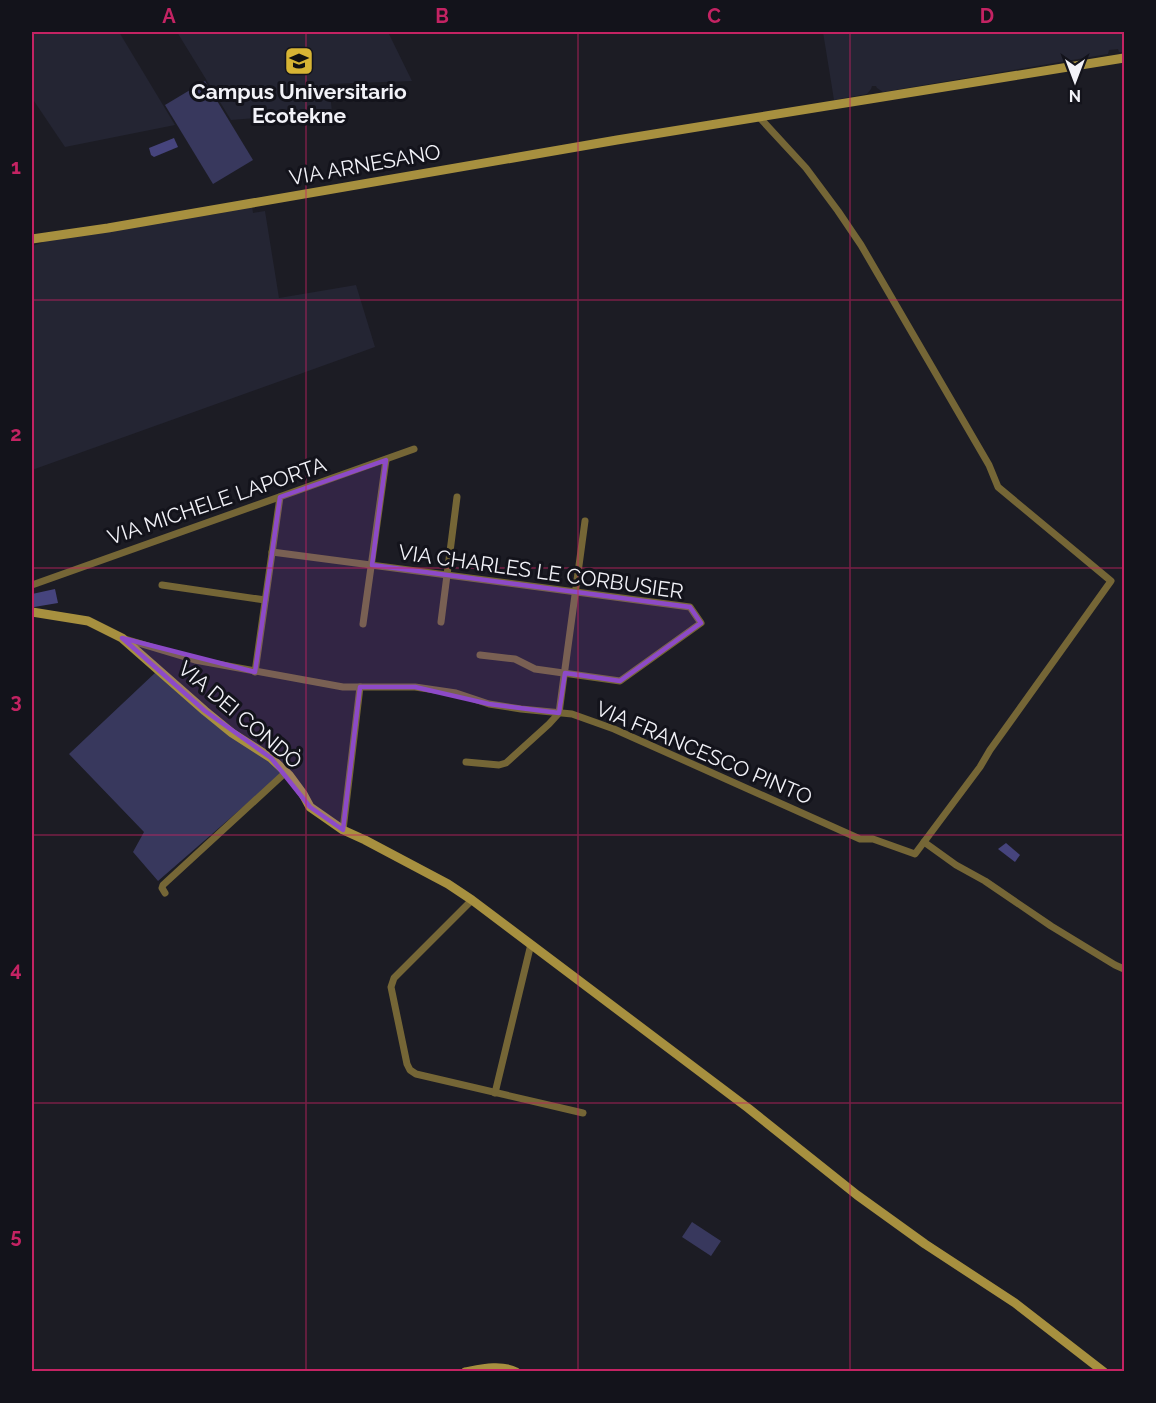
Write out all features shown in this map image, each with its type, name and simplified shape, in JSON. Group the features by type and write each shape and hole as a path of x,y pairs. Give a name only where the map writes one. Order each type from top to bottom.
{"street":[{"name":"VIA ARNESANO","path":"32,239 1125,57"},
{"path":"759,117 806,168 861,244 989,465 998,487 1111,581 980,767 924,842 1051,926 1125,969"},
{"name":"VIA MICHELE LAPORTA","path":"32,585 414,450"},
{"path":"363,624 386,460"},
{"path":"255,672 280,497"},
{"path":"441,622 457,497"},
{"path":"466,762 499,765 506,763 559,713 585,521"},
{"name":"VIA CHARLES LE CORBUSIER","path":"272,552 690,607 701,623 620,681 535,669 515,659 480,655"},
{"path":"162,585 265,600"},
{"name":"VIA DEI CONDÒ","path":"32,612 88,621 122,638 232,733 271,758 286,772 310,807 342,830 448,884 472,900 748,1108 857,1195 925,1244 1015,1303 1104,1371"},
{"name":"VIA FRANCESCO PINTO","path":"122,638 195,660 343,687 415,687 456,693 489,704 572,714 614,729 860,839 873,839 915,854 924,842"},
{"path":"342,830 360,687"},
{"path":"165,893 163,885 286,772"},
{"path":"472,900 394,978 391,987 410,1070 416,1074 583,1113"},
{"path":"495,1093 531,944"},
{"path":"465,1371 499,1367 516,1371"}],"highlighted area":[{"path":"386,460 372,565 690,607 701,623 620,681 565,673 559,713 489,704 415,687 360,687 343,830 310,807 271,758 205,711 122,638 255,672 280,497"}],"shaded area":[{"name":"Campus Universitario Ecotekne","path":"32,32 119,32 175,125 65,147 32,98"},
{"name":"Campus Universitario Ecotekne","path":"177,32 388,32 412,81 329,84 332,112 231,120"},
{"path":"823,32 1124,32 1124,52 1119,52 1118,49 1109,50 1108,54 883,92 876,86 872,86 867,94 834,100"},
{"path":"205,81 253,160 213,184 165,105"},
{"path":"174,138 178,147 154,157 151,155 149,148"},
{"path":"252,206 253,213 265,211 279,298 356,285 375,347 32,470 32,246 44,240 209,213 212,215"},
{"path":"55,589 58,603 34,607 32,594"},
{"path":"156,672 269,760 282,773 158,881 133,852 144,832 69,754"},
{"path":"1006,843 1020,855 1015,862 998,849"},
{"path":"692,1222 721,1241 711,1256 682,1237"}],"place":[{"name":"Campus Universitario Ecotekne","path":"299,61"}]}
